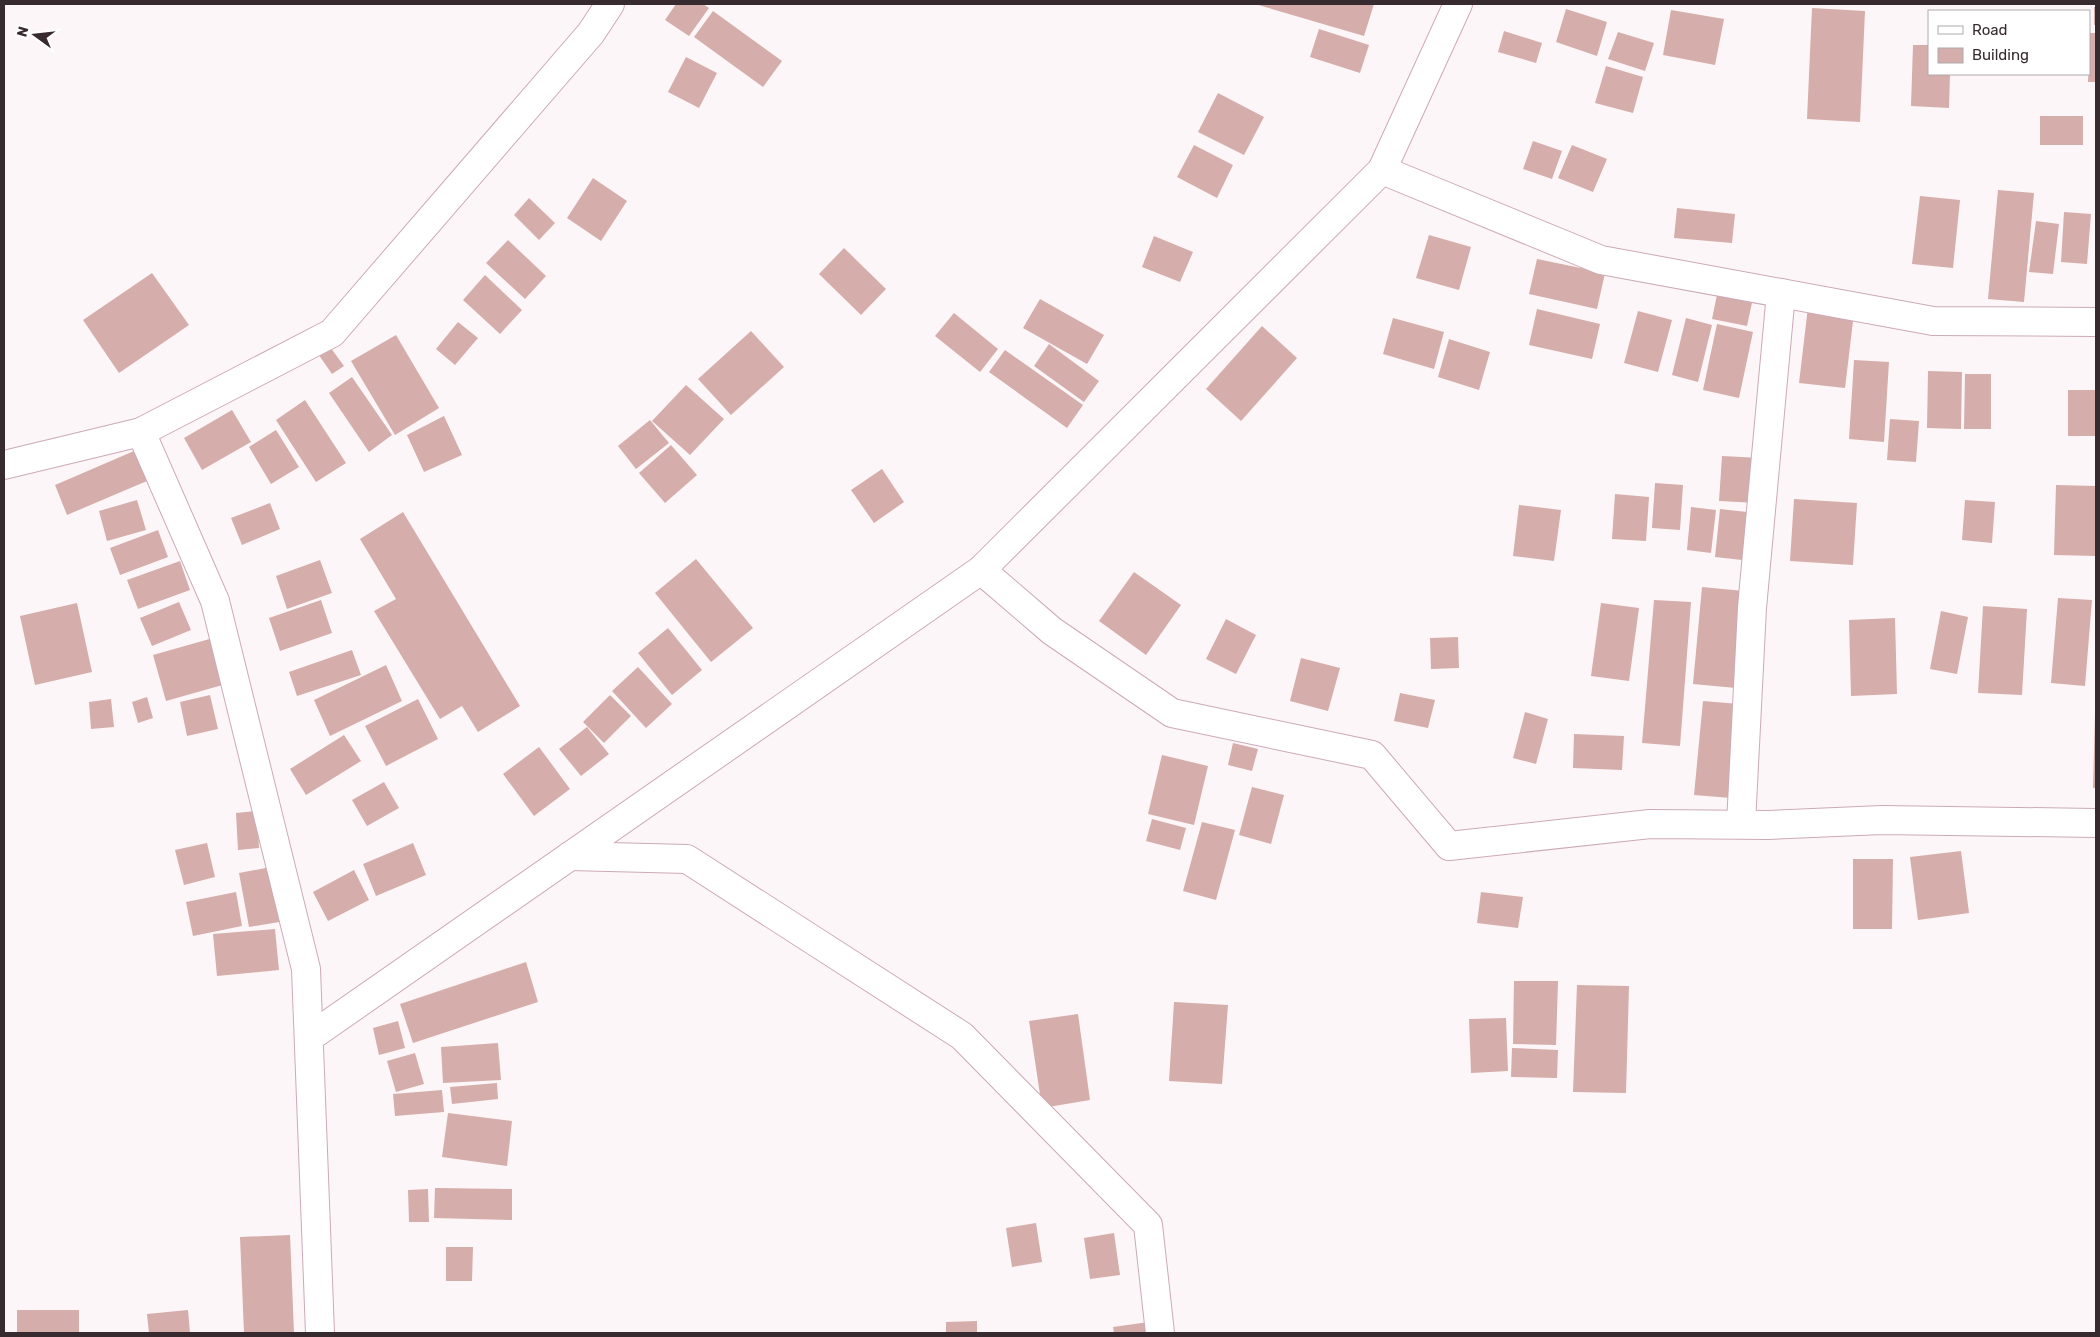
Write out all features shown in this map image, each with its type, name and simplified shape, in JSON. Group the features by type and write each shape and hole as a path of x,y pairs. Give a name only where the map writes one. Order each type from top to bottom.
{"street":[{"path":"4,465 141,432 332,333 591,33 610,4"},
{"path":"310,1037 980,570 1382,170 1458,4"},
{"path":"1382,170 1601,260 1933,322 2096,322"},
{"path":"1741,824 1752,608 1781,293"},
{"path":"141,432 215,601 306,969 320,1333"},
{"path":"980,570 1052,631 1172,713 1372,755 1449,846 1650,824 1741,824 1882,820 2096,823"},
{"path":"570,856 687,859 962,1036 1148,1225 1160,1333"}],"building":[{"path":"676,4 703,4 709,8 689,36 665,20"},
{"path":"1255,4 1374,4 1364,36"},
{"path":"2094,7 2096,7 2096,25 2094,25"},
{"path":"1812,8 1865,11 1860,122 1807,119"},
{"path":"1566,9 1607,22 1597,56 1556,42"},
{"path":"1671,10 1724,19 1715,65 1663,55"},
{"path":"713,11 782,61 763,87 694,37"},
{"path":"1319,29 1369,45 1360,73 1310,57"},
{"path":"1504,31 1542,43 1536,63 1498,52"},
{"path":"1618,32 1654,43 1645,71 1608,59"},
{"path":"2090,33 2096,33 2096,82 2088,82 2088,75 2090,75"},
{"path":"1913,45 1928,45 1928,75 1950,75 1949,108 1911,106"},
{"path":"686,57 717,73 699,108 668,92"},
{"path":"1606,66 1643,77 1633,113 1595,103"},
{"path":"1218,93 1264,117 1244,155 1198,132"},
{"path":"2040,116 2083,116 2083,145 2040,145"},
{"path":"1533,141 1562,151 1552,179 1523,169"},
{"path":"1194,145 1233,165 1217,198 1177,177"},
{"path":"1572,145 1607,159 1593,192 1558,178"},
{"path":"593,178 627,201 601,241 567,218"},
{"path":"1998,190 2034,193 2024,302 1988,299"},
{"path":"1920,196 1960,200 1953,268 1912,264"},
{"path":"529,198 555,223 539,240 514,215"},
{"path":"1677,208 1735,214 1732,243 1674,238"},
{"path":"2064,212 2091,214 2087,264 2061,262"},
{"path":"2036,221 2059,224 2053,274 2029,272"},
{"path":"1429,235 1471,247 1459,290 1416,278"},
{"path":"1154,236 1193,252 1180,282 1142,267"},
{"path":"508,240 546,276 525,299 486,263"},
{"path":"844,248 886,289 861,315 819,274"},
{"path":"1537,259 1605,273 1597,309 1529,294"},
{"path":"152,273 189,325 119,373 83,320"},
{"path":"485,275 522,310 500,334 463,300"},
{"path":"1718,290 1753,298 1747,326 1712,319"},
{"path":"1040,299 1104,335 1087,364 1023,328"},
{"path":"1808,307 1854,313 1845,388 1799,383"},
{"path":"1537,309 1600,324 1592,359 1529,345"},
{"path":"1638,311 1672,320 1658,372 1624,363"},
{"path":"954,313 998,349 980,372 935,336"},
{"path":"1393,318 1444,332 1434,369 1383,354"},
{"path":"1686,318 1712,325 1698,382 1672,375"},
{"path":"458,322 478,338 455,365 436,349"},
{"path":"1717,324 1753,332 1739,398 1703,390"},
{"path":"1262,326 1297,358 1241,421 1206,389"},
{"path":"751,331 784,367 731,415 698,379"},
{"path":"396,335 439,408 395,435 351,361"},
{"path":"1449,339 1490,352 1479,390 1438,377"},
{"path":"325,340 344,366 332,374 314,348"},
{"path":"1049,344 1099,381 1084,402 1034,366"},
{"path":"1005,350 1083,405 1067,428 989,372"},
{"path":"1854,360 1889,362 1884,442 1849,439"},
{"path":"1928,371 1962,372 1961,429 1927,428"},
{"path":"1965,374 1991,374 1991,429 1964,429"},
{"path":"352,377 392,435 369,452 329,393"},
{"path":"686,385 724,419 690,455 652,421"},
{"path":"2068,390 2096,390 2096,436 2068,436"},
{"path":"305,400 346,463 316,482 276,420"},
{"path":"232,410 251,442 202,470 184,438"},
{"path":"444,416 462,455 424,472 407,435"},
{"path":"1890,419 1919,421 1916,462 1887,460"},
{"path":"650,420 669,443 636,469 618,446"},
{"path":"276,430 299,467 271,484 249,447"},
{"path":"671,445 697,475 665,503 639,473"},
{"path":"141,448 154,478 67,515 55,485"},
{"path":"1722,456 1761,458 1758,503 1719,501"},
{"path":"882,469 904,502 874,523 851,490"},
{"path":"1655,483 1683,485 1680,530 1652,528"},
{"path":"2056,485 2096,486 2096,556 2054,555"},
{"path":"1615,494 1649,497 1646,541 1612,539"},
{"path":"1794,499 1857,503 1853,565 1790,561"},
{"path":"137,500 146,530 107,541 99,511"},
{"path":"1965,500 1995,502 1992,543 1962,540"},
{"path":"270,503 280,529 242,545 231,518"},
{"path":"1519,505 1561,510 1554,561 1513,556"},
{"path":"1691,507 1716,510 1711,553 1687,550"},
{"path":"1720,509 1756,513 1751,561 1715,557"},
{"path":"403,512 520,706 478,732 462,706 440,719 374,611 396,599 360,539"},
{"path":"158,530 168,557 120,575 110,548"},
{"path":"696,559 753,628 711,662 655,593"},
{"path":"320,560 332,593 287,609 276,576"},
{"path":"180,561 190,590 138,609 127,580"},
{"path":"1134,572 1181,605 1146,655 1099,621"},
{"path":"1702,587 1744,591 1736,688 1693,684"},
{"path":"2058,598 2092,600 2085,686 2051,683"},
{"path":"321,600 332,633 280,651 269,618"},
{"path":"1654,600 1691,602 1680,746 1642,743"},
{"path":"179,602 191,630 152,646 140,618"},
{"path":"77,603 92,672 35,685 20,616"},
{"path":"1601,603 1639,608 1629,681 1591,676"},
{"path":"1983,606 2027,609 2022,695 1978,693"},
{"path":"1941,611 1968,617 1957,674 1930,669"},
{"path":"1895,618 1897,694 1851,696 1849,620"},
{"path":"1226,619 1256,635 1236,674 1206,659"},
{"path":"668,628 702,670 672,695 638,653"},
{"path":"1458,637 1459,668 1431,669 1430,638"},
{"path":"213,638 226,684 166,701 153,655"},
{"path":"352,650 361,675 297,696 289,672"},
{"path":"1301,658 1340,668 1328,711 1290,701"},
{"path":"386,665 402,701 330,736 314,700"},
{"path":"638,667 672,704 646,728 612,691"},
{"path":"1400,693 1435,700 1428,728 1394,721"},
{"path":"210,695 218,729 187,736 180,702"},
{"path":"610,695 631,716 604,743 583,722"},
{"path":"147,697 153,718 138,723 132,702"},
{"path":"111,699 114,727 91,729 89,702"},
{"path":"418,699 438,739 386,766 365,726"},
{"path":"1703,701 1739,704 1731,798 1694,795"},
{"path":"1525,712 1548,719 1536,764 1513,758"},
{"path":"2095,712 2096,788 2093,788"},
{"path":"587,727 609,754 581,776 559,749"},
{"path":"1574,734 1624,736 1622,770 1573,768"},
{"path":"344,735 361,761 306,795 290,769"},
{"path":"1233,743 1258,749 1252,771 1228,765"},
{"path":"539,747 570,789 534,816 503,774"},
{"path":"1162,755 1208,766 1194,825 1148,814"},
{"path":"384,782 399,808 367,826 352,800"},
{"path":"1252,787 1284,795 1271,844 1239,835"},
{"path":"257,811 259,848 238,850 236,813"},
{"path":"1152,819 1186,828 1180,850 1146,841"},
{"path":"1202,822 1235,830 1216,900 1183,891"},
{"path":"207,843 215,877 184,885 175,850"},
{"path":"413,843 426,875 376,896 363,864"},
{"path":"1961,851 1969,913 1918,920 1910,857"},
{"path":"1853,859 1893,859 1892,929 1853,929"},
{"path":"276,866 285,921 249,927 239,873"},
{"path":"354,870 369,900 328,921 313,892"},
{"path":"236,892 242,926 193,936 186,902"},
{"path":"1481,892 1523,897 1518,928 1477,923"},
{"path":"275,929 279,970 217,976 213,934"},
{"path":"526,962 538,1002 413,1043 400,1004"},
{"path":"1514,981 1558,981 1556,1045 1513,1044"},
{"path":"1577,985 1629,986 1626,1093 1573,1092"},
{"path":"1174,1002 1228,1005 1222,1084 1169,1081"},
{"path":"1078,1014 1090,1100 1042,1108 1029,1021"},
{"path":"1506,1018 1508,1071 1471,1073 1469,1019"},
{"path":"398,1021 405,1048 379,1055 373,1028"},
{"path":"498,1043 501,1080 443,1083 441,1047"},
{"path":"1512,1048 1558,1050 1557,1078 1511,1077"},
{"path":"415,1053 424,1084 396,1092 387,1061"},
{"path":"497,1083 498,1099 452,1104 450,1087"},
{"path":"442,1090 444,1112 395,1116 393,1094"},
{"path":"448,1113 512,1121 507,1166 442,1157"},
{"path":"435,1188 512,1189 512,1220 434,1218"},
{"path":"428,1189 429,1222 409,1222 408,1190"},
{"path":"1036,1223 1042,1262 1012,1267 1006,1228"},
{"path":"1114,1233 1120,1275 1090,1279 1084,1238"},
{"path":"290,1235 294,1333 244,1333 240,1237"},
{"path":"446,1247 473,1247 472,1281 446,1281"},
{"path":"17,1310 79,1310 79,1333 17,1333"},
{"path":"188,1310 190,1333 149,1333 147,1314"},
{"path":"977,1321 977,1333 946,1333 946,1322"},
{"path":"1149,1322 1150,1333 1114,1333 1113,1327"}]}
